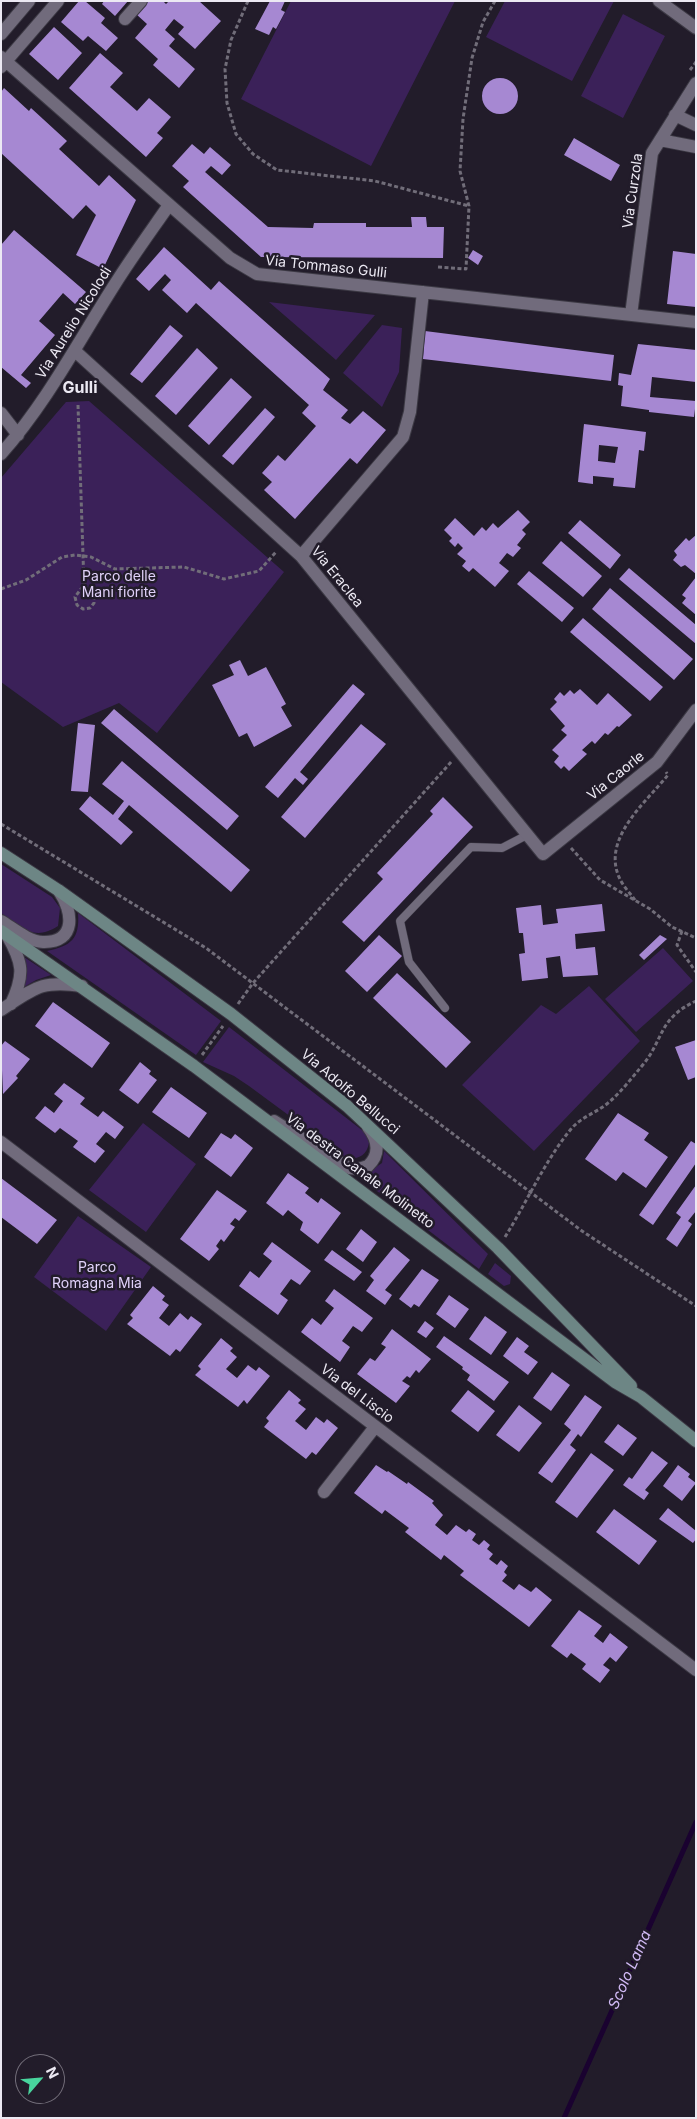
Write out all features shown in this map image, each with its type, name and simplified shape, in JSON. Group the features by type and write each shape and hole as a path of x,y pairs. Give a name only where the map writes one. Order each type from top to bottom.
{"street":[{"path":"1,34 29,1"},
{"path":"3,62 58,1"},
{"path":"125,19 141,1"},
{"path":"658,1 696,28"},
{"name":"Via Tommaso Gulli","path":"3,62 230,258 257,274 696,322"},
{"name":"Via Curzola","path":"631,315 652,153 696,84"},
{"path":"675,115 696,125"},
{"path":"660,140 696,147"},
{"name":"Via Aurelio Nicolodi","path":"1,454 18,435 75,351 115,283 169,205"},
{"path":"301,556 402,437 410,412 423,292"},
{"name":"Via Eraclea","path":"75,351 301,556 542,854"},
{"path":"1,413 18,435"},
{"name":"Via Caorle","path":"542,854 657,762 696,710"},
{"name":"Via Adolfo Bellucci","path":"1,854 58,890 231,1014 358,1115 498,1248 641,1397"},
{"path":"1,921 34,941 43,942 59,938 71,920 68,903 58,890"},
{"path":"4,933 19,958 21,976 20,985 6,1007"},
{"name":"Via destra Canale Molinetto","path":"4,933 194,1066 615,1382 641,1397 696,1441"},
{"path":"6,1007 54,982 82,986"},
{"path":"248,1106 355,1170 368,1166 377,1150 373,1134 358,1115"},
{"name":"Via del Liscio","path":"1,1142 696,1670"},
{"path":"324,1492 375,1427"},
{"path":"680,1430 696,1432"}],"lane":[{"path":"445,1008 409,962 400,921 471,846 502,848 527,835"}],"path":[{"path":"248,1 231,40 225,69 227,103 236,134 253,154 276,170 375,181 469,206"},
{"path":"438,267 466,269 469,206 460,171 463,119 472,58 483,22 496,1"},
{"path":"78,405 82,556 84,585 94,596 94,603 90,608 83,608 77,605 75,597 84,585"},
{"path":"1,590 26,580 62,557 82,556 91,557 115,569 184,567 224,579 259,570 286,542"},
{"path":"194,1066 253,983 459,753"},
{"path":"635,900 619,877 616,850 621,834 668,775 657,762"},
{"path":"1,824 206,948 582,1231 696,1306"},
{"path":"562,839 600,880 635,900 672,927 696,938"},
{"path":"682,931 677,944 696,972"},
{"path":"498,1248 532,1193 545,1166 572,1128 591,1112 607,1104 644,1064 669,1019 696,1001"}],"green space":[{"path":"291,1 455,1 371,166 241,99"},
{"path":"505,1 614,1 572,81 486,37"},
{"path":"623,14 665,36 623,118 581,96"},
{"path":"269,302 375,315 336,360"},
{"path":"382,325 402,328 399,372 382,407 343,373"},
{"name":"Parco delle Mani fiorite","path":"89,401 284,572 157,733 119,703 63,727 1,682 1,478 66,402"},
{"path":"1,864 52,897 60,908 58,926 49,931 35,933 28,931 1,913"},
{"path":"78,913 221,1021 196,1055 47,951 62,947 72,940 77,929"},
{"path":"663,948 693,981 636,1032 605,999"},
{"path":"24,957 51,975 36,980 24,987 27,970"},
{"path":"589,986 640,1041 534,1151 462,1085 541,1005 556,1014"},
{"path":"229,1027 367,1134 369,1143 365,1153 359,1157 348,1159 249,1086 234,1076 203,1062"},
{"path":"143,1123 196,1164 146,1232 89,1190"},
{"path":"384,1151 488,1254 479,1269 360,1178 382,1163"},
{"name":"Parco Romagna Mia","path":"78,1216 151,1267 106,1331 34,1277"},
{"path":"495,1263 511,1276 510,1284 504,1286 488,1274"}],"building":[{"path":"79,1 85,1 105,18 101,23 118,38 106,51 88,36 83,41 61,22"},
{"path":"104,1 128,1 115,16 102,4"},
{"path":"148,1 163,1 166,4 169,1 199,1 221,21 195,49 178,34 184,27 174,19 165,30 175,39 169,46 195,69 179,88 153,65 158,59 135,38 147,24 136,14"},
{"path":"270,1 285,1 281,10 285,12 276,29 273,27 269,35 255,29"},
{"path":"54,27 82,53 58,80 29,54"},
{"path":"100,53 123,73 110,87 137,111 149,98 171,117 157,133 163,138 146,157 69,88"},
{"path":"500,78 507,79 513,83 517,89 517,103 513,109 507,113 500,114 493,113 487,109 483,103 482,96 483,89 487,83 493,79"},
{"path":"4,88 29,111 31,108 67,141 59,149 99,186 109,175 136,200 103,269 76,255 96,215 86,205 73,219 1,153 1,92"},
{"path":"574,138 620,165 611,181 564,155"},
{"path":"192,144 204,154 210,147 231,165 222,175 211,166 205,172 268,227 313,228 314,223 366,223 366,227 412,227 411,217 426,217 427,227 444,227 443,258 261,257 183,187 189,181 172,166"},
{"path":"14,230 86,292 75,304 63,293 39,321 55,335 21,375 31,383 26,388 1,367 1,245"},
{"path":"164,247 211,290 219,281 330,379 323,390 348,410 341,418 350,424 363,411 386,430 357,464 350,458 295,519 264,490 272,482 262,473 278,455 285,461 316,426 302,413 309,405 196,303 187,313 162,290 171,280 165,274 149,291 136,279"},
{"path":"473,250 483,256 478,265 468,258"},
{"path":"673,251 696,254 696,307 667,304"},
{"path":"170,325 183,336 142,383 130,374"},
{"path":"425,331 614,355 611,381 423,359"},
{"path":"638,344 696,350 696,382 652,377 650,397 696,401 694,417 649,412 649,410 621,406 623,386 618,385 619,373 631,375"},
{"path":"197,348 218,368 176,415 155,396"},
{"path":"231,378 252,397 209,445 188,426"},
{"path":"265,408 275,417 233,465 222,456"},
{"path":"584,424 646,432 644,451 639,450 635,488 613,486 614,478 593,476 593,484 578,482","holes":["599,445 618,447 615,463 598,461"]},
{"path":"518,510 530,522 522,530 526,534 517,545 521,548 513,557 507,553 499,563 509,571 495,587 473,568 469,572 462,566 466,561 457,554 463,548 458,543 455,547 449,541 452,538 444,530 455,518 474,536 482,527 486,531 493,523 498,528"},
{"path":"580,520 621,555 610,569 568,533"},
{"path":"696,535 696,574 685,565 681,567 673,560 677,555 674,551 686,538 689,541"},
{"path":"561,541 602,576 583,597 542,563"},
{"path":"629,568 696,625 696,644 619,579"},
{"path":"529,571 574,608 562,622 517,584"},
{"path":"696,577 696,615 682,603 686,598 682,595"},
{"path":"610,588 693,659 674,680 592,609"},
{"path":"583,618 663,687 650,701 570,632"},
{"path":"240,660 248,676 266,667 286,704 281,707 292,726 254,747 247,733 239,737 212,685 234,675 229,665"},
{"path":"353,684 365,694 300,772 308,779 303,785 295,778 278,798 265,787"},
{"path":"580,689 597,705 608,693 632,715 608,735 605,733 595,744 592,741 582,750 587,754 569,771 564,766 561,769 554,762 559,756 552,750 567,735 561,730 565,726 550,709 557,702 554,699 560,692 564,696 570,690 574,694"},
{"path":"114,709 239,816 227,830 101,723"},
{"path":"78,723 95,725 88,792 71,791"},
{"path":"361,724 386,744 305,838 281,817"},
{"path":"122,761 250,870 231,892 129,805 118,819 133,832 121,845 79,809 90,796 113,815 124,801 102,784"},
{"path":"443,797 473,827 364,942 342,922 383,879 377,873 433,814 430,811"},
{"path":"602,904 605,931 575,934 576,949 595,947 598,975 563,977 560,956 546,958 548,978 522,981 519,954 525,953 523,933 519,933 516,908 541,905 543,925 558,923 556,909"},
{"path":"379,935 402,956 367,992 345,971"},
{"path":"660,935 667,939 644,960 639,955"},
{"path":"397,973 471,1042 446,1068 373,998"},
{"path":"53,1002 110,1043 92,1068 35,1026"},
{"path":"696,1040 696,1077 688,1080 675,1047"},
{"path":"5,1041 30,1059 16,1076 18,1078 3,1094 1,1046"},
{"path":"140,1062 151,1071 149,1074 157,1080 138,1104 119,1090"},
{"path":"64,1083 85,1098 80,1104 98,1117 103,1111 124,1127 115,1139 106,1132 96,1144 105,1151 95,1163 73,1147 78,1141 60,1128 55,1133 35,1118 45,1106 54,1113 63,1101 54,1094"},
{"path":"171,1087 207,1113 189,1138 152,1112"},
{"path":"618,1113 649,1133 644,1140 668,1157 646,1188 623,1172 616,1181 585,1159"},
{"path":"221,1133 231,1139 235,1134 253,1148 231,1177 204,1157"},
{"path":"691,1141 696,1144 696,1163 653,1225 639,1215"},
{"path":"288,1173 309,1188 305,1193 318,1203 321,1198 341,1213 318,1244 300,1230 303,1222 288,1210 283,1216 266,1203"},
{"path":"1,1178 57,1220 37,1244 1,1217"},
{"path":"696,1185 696,1211 688,1221 692,1224 677,1247 666,1239 681,1217 676,1213"},
{"path":"217,1190 247,1211 239,1221 235,1218 230,1224 235,1227 224,1242 221,1239 216,1246 219,1249 209,1261 180,1239"},
{"path":"361,1229 377,1242 363,1262 346,1249"},
{"path":"272,1242 311,1271 300,1285 291,1279 280,1294 288,1300 278,1315 239,1286 250,1271 259,1278 272,1261 263,1254"},
{"path":"394,1247 410,1260 385,1290 392,1295 385,1305 366,1291 374,1280 370,1276"},
{"path":"332,1250 362,1272 354,1281 324,1260"},
{"path":"422,1269 439,1280 419,1307 414,1304 411,1308 399,1299"},
{"path":"153,1286 165,1296 162,1300 169,1305 159,1318 169,1326 180,1313 188,1320 191,1316 202,1324 180,1352 176,1349 170,1356 127,1324 133,1318 130,1315"},
{"path":"334,1289 373,1318 362,1332 353,1326 342,1341 350,1347 340,1362 301,1332 312,1318 321,1325 334,1308 325,1301"},
{"path":"449,1295 469,1309 455,1328 436,1314"},
{"path":"485,1316 507,1332 491,1355 469,1339"},
{"path":"425,1321 434,1328 426,1338 417,1332"},
{"path":"392,1329 431,1359 419,1373 416,1370 410,1378 407,1376 402,1381 410,1386 396,1403 357,1374 370,1358 375,1361 386,1347 381,1344"},
{"path":"444,1336 509,1382 494,1401 467,1380 470,1375 462,1369 463,1367 436,1347"},
{"path":"517,1337 529,1346 524,1352 538,1362 528,1375 503,1356"},
{"path":"221,1338 233,1348 230,1351 237,1357 226,1369 237,1378 248,1365 256,1371 259,1367 270,1376 247,1404 244,1400 238,1407 195,1375 201,1369 198,1366"},
{"path":"552,1372 570,1385 551,1411 533,1398"},
{"path":"289,1390 301,1400 298,1403 306,1409 295,1421 306,1430 316,1417 324,1423 327,1419 338,1428 316,1455 312,1452 306,1459 264,1427 269,1421 266,1418"},
{"path":"468,1390 495,1411 478,1432 451,1411"},
{"path":"585,1395 602,1407 581,1437 578,1434 570,1445 576,1450 552,1483 538,1473 571,1430 564,1424"},
{"path":"519,1405 542,1423 519,1452 496,1435"},
{"path":"618,1424 637,1438 623,1456 604,1442"},
{"path":"652,1451 668,1463 645,1490 649,1493 644,1500 623,1485 629,1477 632,1479"},
{"path":"591,1453 614,1470 577,1518 555,1502"},
{"path":"376,1465 407,1484 408,1482 434,1501 432,1503 443,1515 435,1525 447,1535 456,1525 466,1532 469,1529 476,1534 472,1540 479,1545 484,1540 490,1545 487,1549 493,1554 489,1559 497,1565 501,1560 508,1566 504,1572 507,1575 502,1581 514,1590 519,1584 531,1592 536,1587 552,1600 529,1627 460,1575 464,1571 444,1555 441,1560 405,1532 409,1528 385,1510 382,1514 354,1493"},
{"path":"678,1465 690,1474 688,1477 696,1483 682,1501 663,1486"},
{"path":"668,1508 696,1531 696,1539 693,1543 659,1519"},
{"path":"614,1509 657,1541 639,1565 596,1532"},
{"path":"579,1610 602,1626 594,1636 603,1643 610,1633 628,1647 616,1662 610,1657 603,1665 610,1670 600,1683 582,1669 586,1664 571,1653 567,1658 551,1646"}],"waterway":[{"name":"Scolo Lama","path":"564,2118 696,1822"}],"district":[{"name":"Gulli","path":"80,388"}]}
